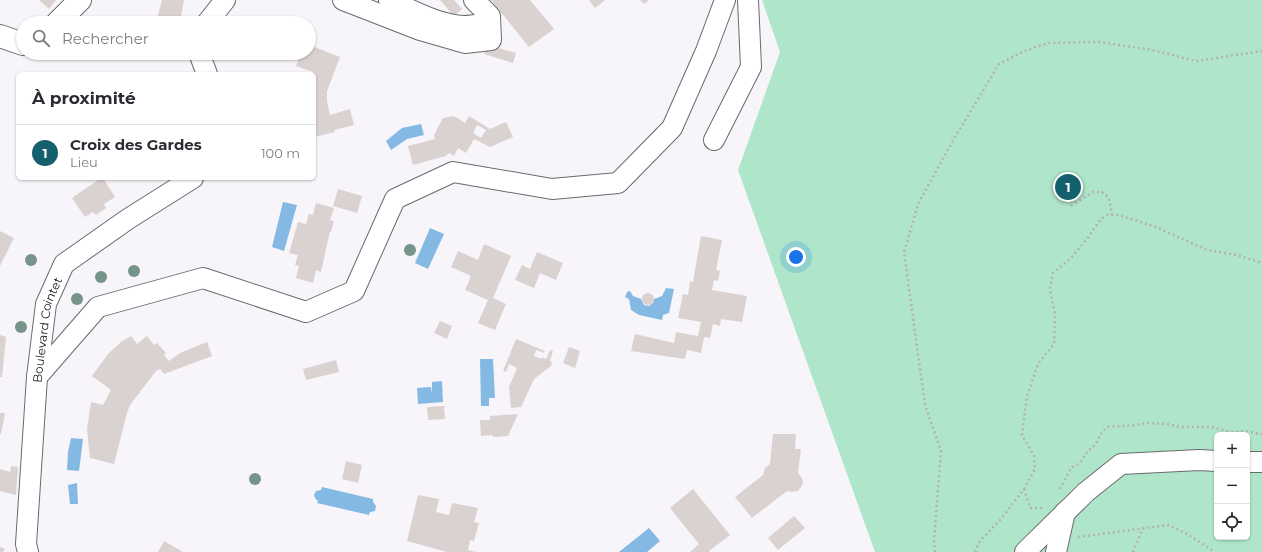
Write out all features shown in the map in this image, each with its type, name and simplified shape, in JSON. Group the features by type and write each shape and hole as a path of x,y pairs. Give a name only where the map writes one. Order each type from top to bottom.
{"street":[{"path":"64,16 80,0"},
{"path":"212,16 225,0"},
{"path":"343,0 388,6 420,6 446,23 490,32"},
{"path":"474,0 490,16 490,32"},
{"path":"37,378 98,308 195,280 203,278 306,312 354,291 394,199 453,172 552,189 618,183 672,128 706,51 724,0"},
{"path":"714,140 751,67 748,0"},
{"path":"388,6 420,30 464,43 490,32"},
{"path":"0,36 16,42"},
{"path":"202,60 206,72"},
{"name":"Boulevard Cointet","path":"28,552 26,544 37,378 46,304 64,264 128,219 190,180"},
{"path":"1025,552 1056,510 1086,492 1121,464 1214,460"},
{"path":"1250,462 1262,462"},
{"path":"1056,510 1057,546"}],"path":[{"path":"935,552 934,541 940,451 925,405 904,252 918,204 951,144 999,64 1024,51 1048,43 1099,42 1152,50 1196,61 1262,51"},
{"path":"1071,206 1093,192 1102,192 1109,198 1112,214"},
{"path":"975,552 980,541 1000,520 1024,489 1036,469 1034,456 1022,435 1027,396 1038,364 1054,344 1054,314 1050,289 1053,273 1071,258 1101,219 1107,215 1119,215 1156,227 1207,250 1237,255 1262,264"},
{"path":"1024,489 1030,508 1056,510"},
{"path":"1057,546 1075,537 1170,525 1215,552"},
{"path":"1133,552 1143,528"}],"green space":[{"path":"762,0 1262,0 1262,552 875,552 738,170 780,52"}],"water":[{"path":"421,124 424,135 407,139 391,150 386,141 402,128"},
{"path":"283,202 297,205 284,251 272,247"},
{"path":"430,228 444,234 428,269 415,263"},
{"path":"666,288 674,289 669,313 663,315 662,320 639,315 631,310 629,299 625,297 627,292 630,291 633,296 641,299 644,305 649,306 653,303 654,299 662,296"},
{"path":"480,359 493,359 495,398 489,398 489,406 481,406"},
{"path":"442,381 443,402 418,404 417,388 431,387 432,394 432,382"},
{"path":"71,438 83,439 79,471 67,470 68,452"},
{"path":"77,483 78,504 70,504 68,485"},
{"path":"322,487 373,499 376,506 375,511 370,512 369,515 317,503 318,501 314,495 316,491 321,490"},
{"path":"649,528 660,541 647,552 619,552"}],"building":[{"path":"39,0 56,0 49,9"},
{"path":"162,0 184,0 181,16 158,16"},
{"path":"440,0 454,0 462,9 454,16"},
{"path":"491,0 530,0 554,29 529,47"},
{"path":"589,0 605,0 595,8"},
{"path":"640,0 649,0 644,4"},
{"path":"487,45 516,53 513,63 484,54"},
{"path":"316,48 340,57 327,91 327,101 330,115 350,109 354,125 316,137 316,72 296,66 298,60 316,60"},
{"path":"454,116 465,123 469,116 490,129 506,122 513,137 490,147 474,139 466,153 458,148 454,156 449,153 446,156 413,165 408,146 435,139 434,135 443,118","holes":["477,125 486,130 481,138 473,133"]},
{"path":"98,180 104,180 115,197 104,204 106,208 96,215 93,212 85,217 72,198"},
{"path":"338,189 362,196 357,213 333,206"},
{"path":"316,203 334,208 330,220 334,221 331,232 330,231 321,272 316,270 313,283 296,278 299,266 295,265 298,255 289,253 298,222 306,224 309,214 313,215"},
{"path":"0,231 14,238 0,266"},
{"path":"701,236 722,240 716,270 720,271 718,281 714,280 712,290 747,296 742,322 721,319 720,326 713,324 710,338 704,337 701,353 687,350 685,359 631,351 635,334 674,343 676,332 698,336 701,322 678,318 683,294 688,295 690,281 693,282"},
{"path":"484,244 511,256 493,298 506,304 495,330 478,323 488,300 465,290 471,276 451,267 458,251 478,260"},
{"path":"537,252 563,263 556,280 540,273 534,288 515,280 522,265 530,269"},
{"path":"646,293 650,293 654,299 650,305 646,305 642,301 642,297"},
{"path":"440,321 452,326 447,339 434,333"},
{"path":"0,335 6,337 2,377 0,377"},
{"path":"131,336 137,344 147,336 154,345 157,343 166,353 164,355 169,361 180,353 207,342 212,356 164,374 160,369 156,371 130,405 114,464 90,458 87,429 91,402 103,405 111,390 92,376 108,354 121,342"},
{"path":"516,339 545,351 544,353 536,350 534,356 541,359 541,357 546,359 550,350 553,351 550,361 552,362 551,366 534,379 521,407 511,408 509,387 517,368 509,364 506,372 503,371"},
{"path":"569,347 580,351 575,368 563,363"},
{"path":"336,360 339,372 306,380 303,369"},
{"path":"444,406 445,419 428,420 427,407"},
{"path":"0,413 5,413 1,434 0,434"},
{"path":"518,414 508,436 481,436 480,420 490,420 490,416"},
{"path":"773,434 796,434 795,449 801,449 798,473 802,478 803,484 798,491 787,491 752,518 735,497 763,475 765,468 770,464"},
{"path":"346,461 362,465 358,483 342,479"},
{"path":"11,466 18,467 16,495 0,491 0,469 10,472"},
{"path":"693,489 730,535 709,551 710,552 690,552 699,544 670,508"},
{"path":"418,495 439,499 436,512 449,515 452,503 478,508 474,522 479,523 474,541 470,540 468,550 476,552 447,552 407,541"},
{"path":"794,516 805,528 778,550 768,538"},
{"path":"164,541 183,552 158,552"},
{"path":"0,547 5,549 3,552 0,552"}],"place":[{"name":"Croix des Gardes","path":"1068,187"}]}
